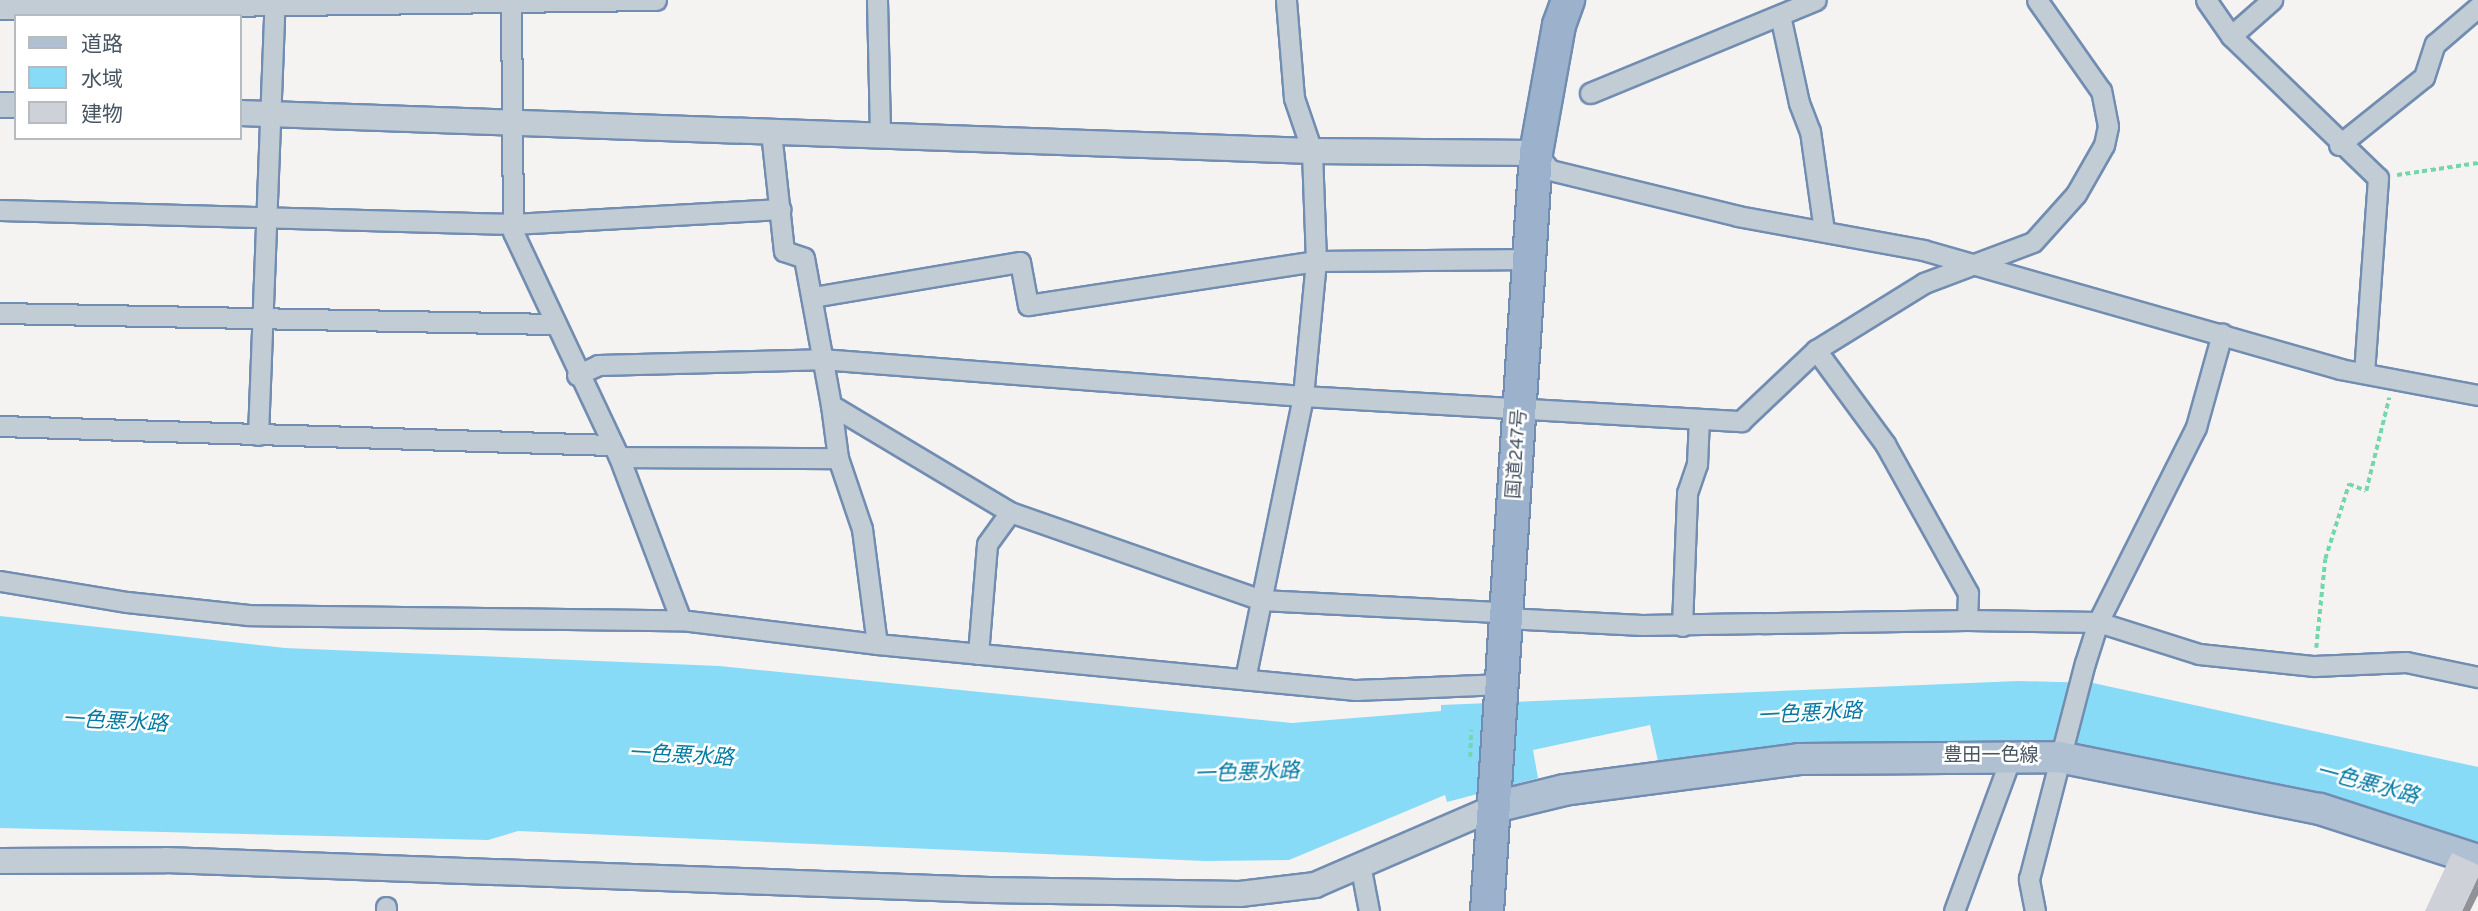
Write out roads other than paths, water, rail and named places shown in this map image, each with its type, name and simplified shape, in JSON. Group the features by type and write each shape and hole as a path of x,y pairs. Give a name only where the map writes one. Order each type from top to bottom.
{"highway":[{"name":"国道247号","path":"1487,911 1503,693 1505,618 1533,259 1536,153 1559,25 1568,0"}],"main road":[{"name":"豊田一色線","path":"1496,797 1799,759 2011,757 2061,750 2320,810 2478,860"}],"street":[{"path":"0,9 84,4 656,0"},
{"path":"877,0 880,137"},
{"path":"1245,679 1303,396 1316,261 1312,151 1294,98 1286,0"},
{"path":"1590,93 1816,0"},
{"path":"578,375 598,365 821,359 1303,396 1741,421 1816,350 1924,283 2033,242 2076,194 2104,145 2108,126 2101,91 2037,0"},
{"path":"2206,0 2231,36 2339,145 2378,178 2364,371"},
{"path":"2231,36 2272,0"},
{"path":"511,3 513,224 553,324 616,451 681,620"},
{"path":"258,435 275,4"},
{"path":"2339,145 2424,77 2435,44 2478,7"},
{"path":"1780,15 1799,103 1810,131 1824,232"},
{"path":"242,113 1312,151 1536,153 1550,170 1738,216 1923,250 2340,369 2364,371 2478,395"},
{"path":"771,132 782,209 784,251 804,258 813,297 838,458 862,529 877,644"},
{"path":"0,210 513,224 782,209"},
{"path":"813,297 1020,262 1028,305 1316,261 1533,259"},
{"path":"0,313 264,322 553,324"},
{"path":"2035,911 2029,879 2061,750 2098,622 2196,427 2222,334"},
{"path":"1816,350 1885,444 1968,593 1967,620"},
{"path":"831,405 1010,512 1261,600 1497,612 1505,618 1682,626 1967,620 2098,622 2199,654 2314,666 2406,662 2478,677"},
{"path":"1682,626 1687,493 1697,464 1699,419"},
{"path":"0,426 838,458"},
{"path":"978,654 987,544 1010,512"},
{"path":"0,582 127,602 248,615 681,620 877,644 1356,690 1503,693"},
{"path":"1954,911 2011,757"},
{"path":"0,861 166,860 988,890 1240,894 1315,885 1496,797"},
{"path":"1360,864 1369,911"}],"water":[{"name":"一色悪水路","path":"0,616 285,648 719,666 1292,723 1441,711 1441,705 2018,681 2093,683 2478,767 2478,843 2316,793 2050,740 1901,743 1658,761 1650,725 1533,750 1538,778 1447,802 1445,795 1289,860 1205,861 518,831 488,840 0,828"}]}
